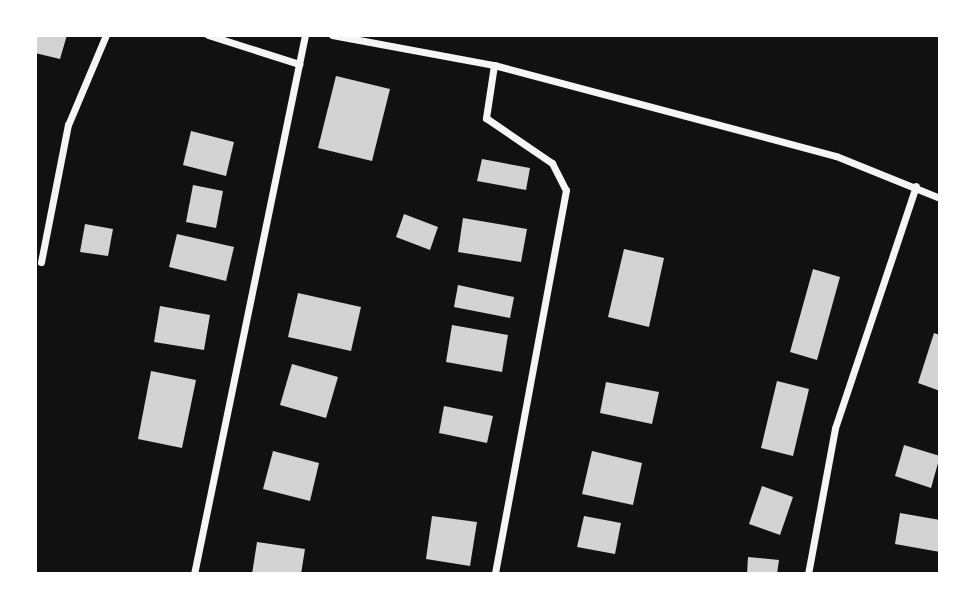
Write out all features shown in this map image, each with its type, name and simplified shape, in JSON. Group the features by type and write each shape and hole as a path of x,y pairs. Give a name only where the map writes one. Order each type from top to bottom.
{"street":[{"path":"41,262 68,125 106,35"},
{"path":"208,35 299,64"},
{"path":"194,574 305,35"},
{"path":"332,35 494,65 836,156 916,186 940,198"},
{"path":"494,65 486,118 552,163 566,190 495,574"},
{"path":"808,574 835,428 916,186"}],"building":[{"path":"35,35 67,35 60,59 35,53"},
{"path":"336,76 390,89 372,161 318,148"},
{"path":"191,131 234,142 226,176 183,165"},
{"path":"482,159 530,168 526,190 477,181"},
{"path":"193,185 223,191 216,228 186,222"},
{"path":"404,214 438,227 430,250 396,237"},
{"path":"463,218 527,229 521,262 458,252"},
{"path":"85,224 113,229 108,256 80,252"},
{"path":"177,234 234,247 226,281 169,267"},
{"path":"624,249 664,258 649,327 608,317"},
{"path":"813,269 840,277 817,360 790,352"},
{"path":"458,285 514,297 510,318 454,307"},
{"path":"298,293 361,307 351,351 288,337"},
{"path":"160,306 210,315 204,350 154,342"},
{"path":"452,325 508,335 502,372 446,362"},
{"path":"934,333 940,335 940,391 918,383"},
{"path":"292,364 338,377 326,418 280,405"},
{"path":"151,371 196,380 182,448 138,439"},
{"path":"777,381 809,389 793,456 761,448"},
{"path":"606,382 659,392 652,424 600,413"},
{"path":"444,406 493,416 487,443 439,433"},
{"path":"904,445 940,456 931,488 895,476"},
{"path":"273,451 319,463 310,501 263,489"},
{"path":"592,451 642,463 633,505 582,494"},
{"path":"762,486 793,497 780,535 749,524"},
{"path":"900,513 940,520 940,552 895,544"},
{"path":"432,516 477,522 470,566 426,559"},
{"path":"584,516 621,523 615,554 577,547"},
{"path":"257,542 305,549 301,574 252,574"},
{"path":"748,557 779,560 777,574 747,574"}]}
